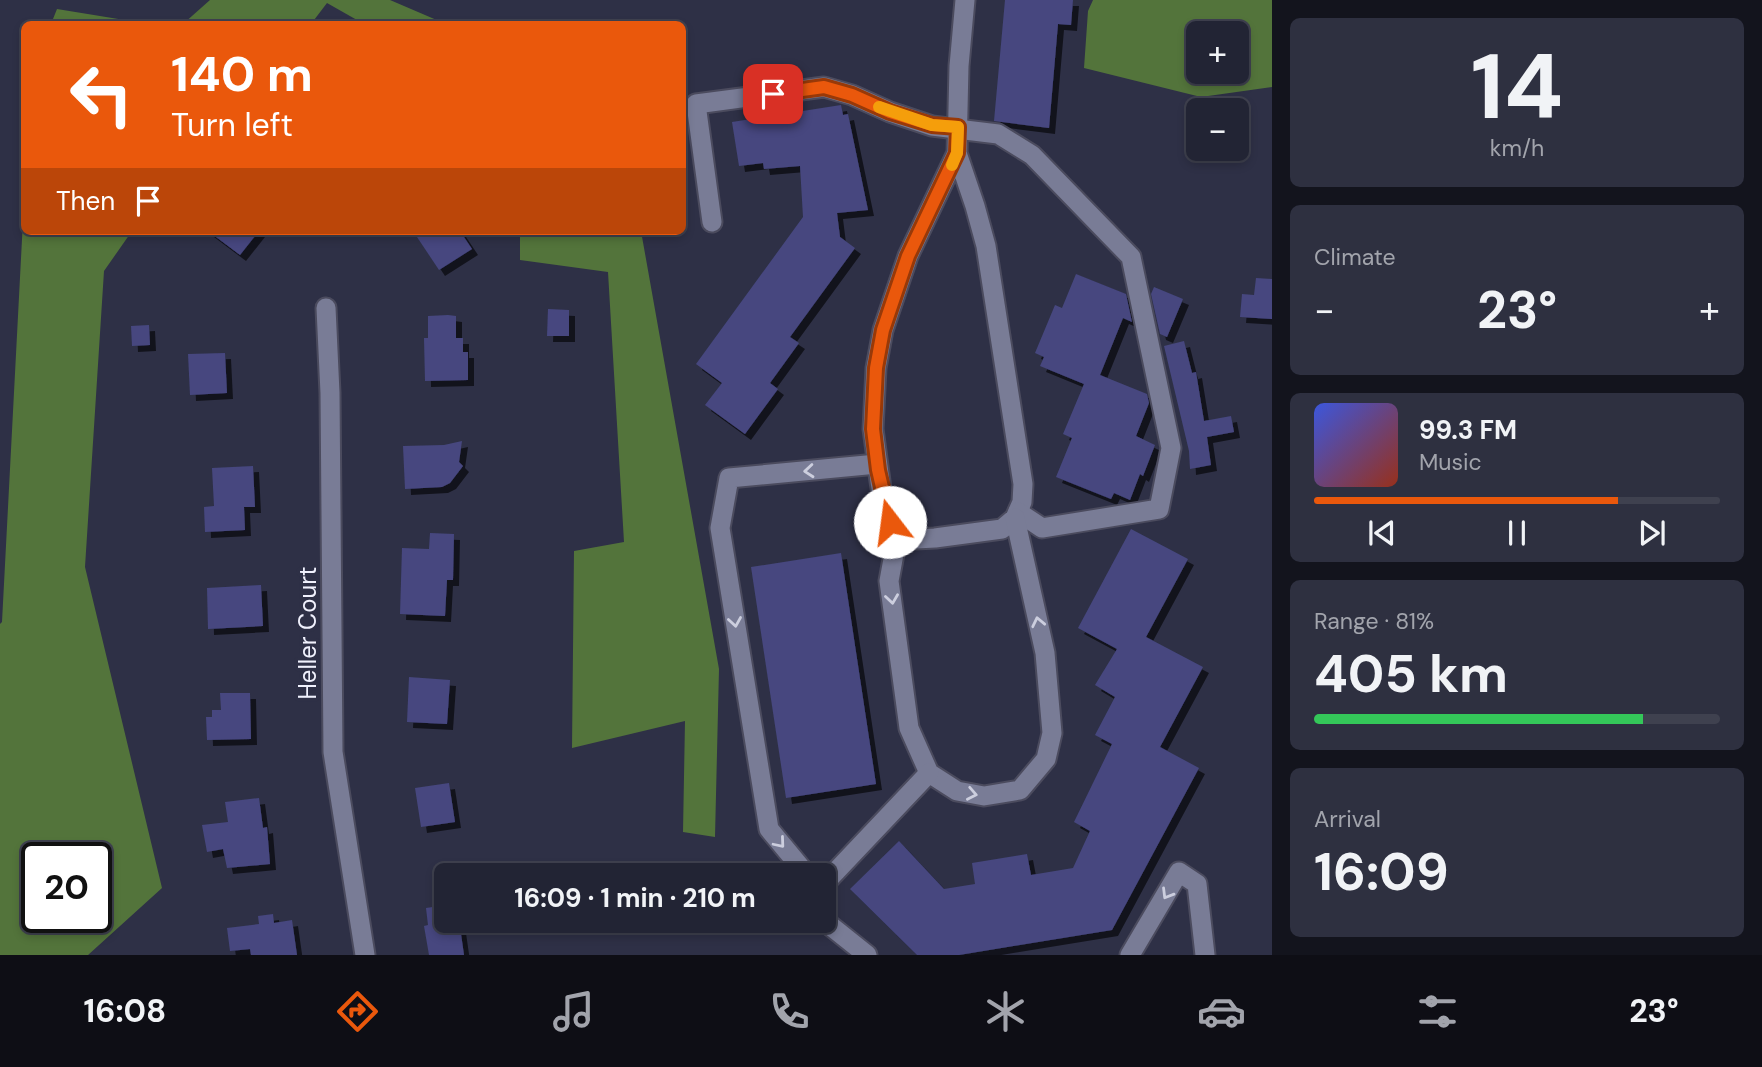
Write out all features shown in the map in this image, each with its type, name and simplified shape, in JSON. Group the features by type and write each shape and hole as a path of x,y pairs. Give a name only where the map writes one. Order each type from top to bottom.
{"street":[{"path":"957,153 908,256 883,330 876,368 873,429 883,496 890,522 898,532 916,539 1002,529 1016,515 1022,502 1023,484 986,246 957,153 959,66 965,0"},
{"path":"712,222 696,104 824,87 932,125 998,134 1032,155 1131,257 1171,448 1159,509 1042,528 1016,515"},
{"name":"Heller Court","path":"326,308 330,393 333,752 365,955"},
{"path":"797,863 769,829 720,528 729,478 877,464"},
{"path":"898,532 889,581 909,728 929,773 957,791 984,796 1020,790 1046,759 1052,733 1045,653 1016,515"},
{"path":"836,871 929,773"},
{"path":"1130,955 1180,872 1197,884 1205,955"},
{"path":"836,930 867,955"}],"green space":[{"path":"210,0 390,0 439,21 359,21 327,3 313,21 186,21"},
{"path":"1093,0 1272,0 1272,87 1201,97 1084,68 1088,11"},
{"path":"57,9 131,21 52,21"},
{"path":"22,235 129,235 104,271 85,567 162,888 88,955 0,955 0,624"},
{"path":"520,235 642,235 719,669 715,837 683,832 685,721 572,748 574,551 624,542 608,272 520,260"}],"building":[{"path":"1005,0 1073,0 1071,25 1058,24 1049,128 994,121"},
{"path":"841,105 843,115 848,114 868,210 837,213 840,237 855,248 790,337 799,343 770,383 778,389 745,434 705,405 722,383 696,364 803,217 800,166 764,169 763,163 739,166 732,122"},
{"path":"213,235 256,235 240,255"},
{"path":"416,235 463,235 472,249 439,270"},
{"path":"1076,274 1126,294 1132,322 1123,318 1100,375 1147,394 1149,403 1136,436 1155,445 1130,500 1114,493 1111,499 1056,477 1072,438 1063,434 1084,384 1040,366 1044,357 1035,353 1055,305 1062,308"},
{"path":"1256,278 1272,279 1272,319 1240,317 1242,294 1254,295"},
{"path":"1154,287 1183,299 1167,337 1160,334 1151,294"},
{"path":"548,309 569,310 569,336 547,336"},
{"path":"428,316 456,316 456,338 463,338 463,352 468,352 468,380 425,381 424,338 428,338"},
{"path":"149,325 150,345 132,346 131,326"},
{"path":"1184,341 1192,373 1196,372 1204,421 1231,416 1234,432 1207,437 1211,465 1190,469 1189,451 1164,346"},
{"path":"225,353 227,393 190,395 188,354"},
{"path":"462,441 459,462 463,466 450,483 442,487 405,489 403,446 444,445"},
{"path":"253,466 255,507 244,507 245,530 205,532 204,507 214,506 212,468"},
{"path":"1131,529 1188,559 1146,637 1203,667 1160,747 1199,768 1112,930 959,955 917,955 850,889 899,841 944,889 975,884 972,863 1027,854 1031,875 1073,868 1090,831 1074,822 1112,744 1095,735 1115,697 1095,685 1117,649 1078,628"},
{"path":"430,533 454,534 453,580 447,580 445,616 400,614 402,548 429,549"},
{"path":"841,553 876,784 786,798 751,567"},
{"path":"261,585 263,626 208,629 207,588"},
{"path":"409,677 450,680 447,724 407,722"},
{"path":"220,693 250,693 251,739 207,740 206,717 212,717 212,710 221,710"},
{"path":"449,783 455,822 421,827 415,788"},
{"path":"259,798 263,828 267,827 270,864 227,868 223,849 207,852 202,825 228,822 225,802"},
{"path":"434,907 434,933 461,933 464,955 429,955 424,926 428,925 426,908"},
{"path":"273,914 274,923 292,920 297,955 251,955 250,949 230,951 227,928 259,924 258,916"}],"slow traffic":[{"path":"879,107 932,125 958,127 957,153 952,165"}],"route":[{"path":"773,94 824,87 932,125 958,127 957,153 908,256 883,330 876,368 873,429 878,470 890,522"}]}
